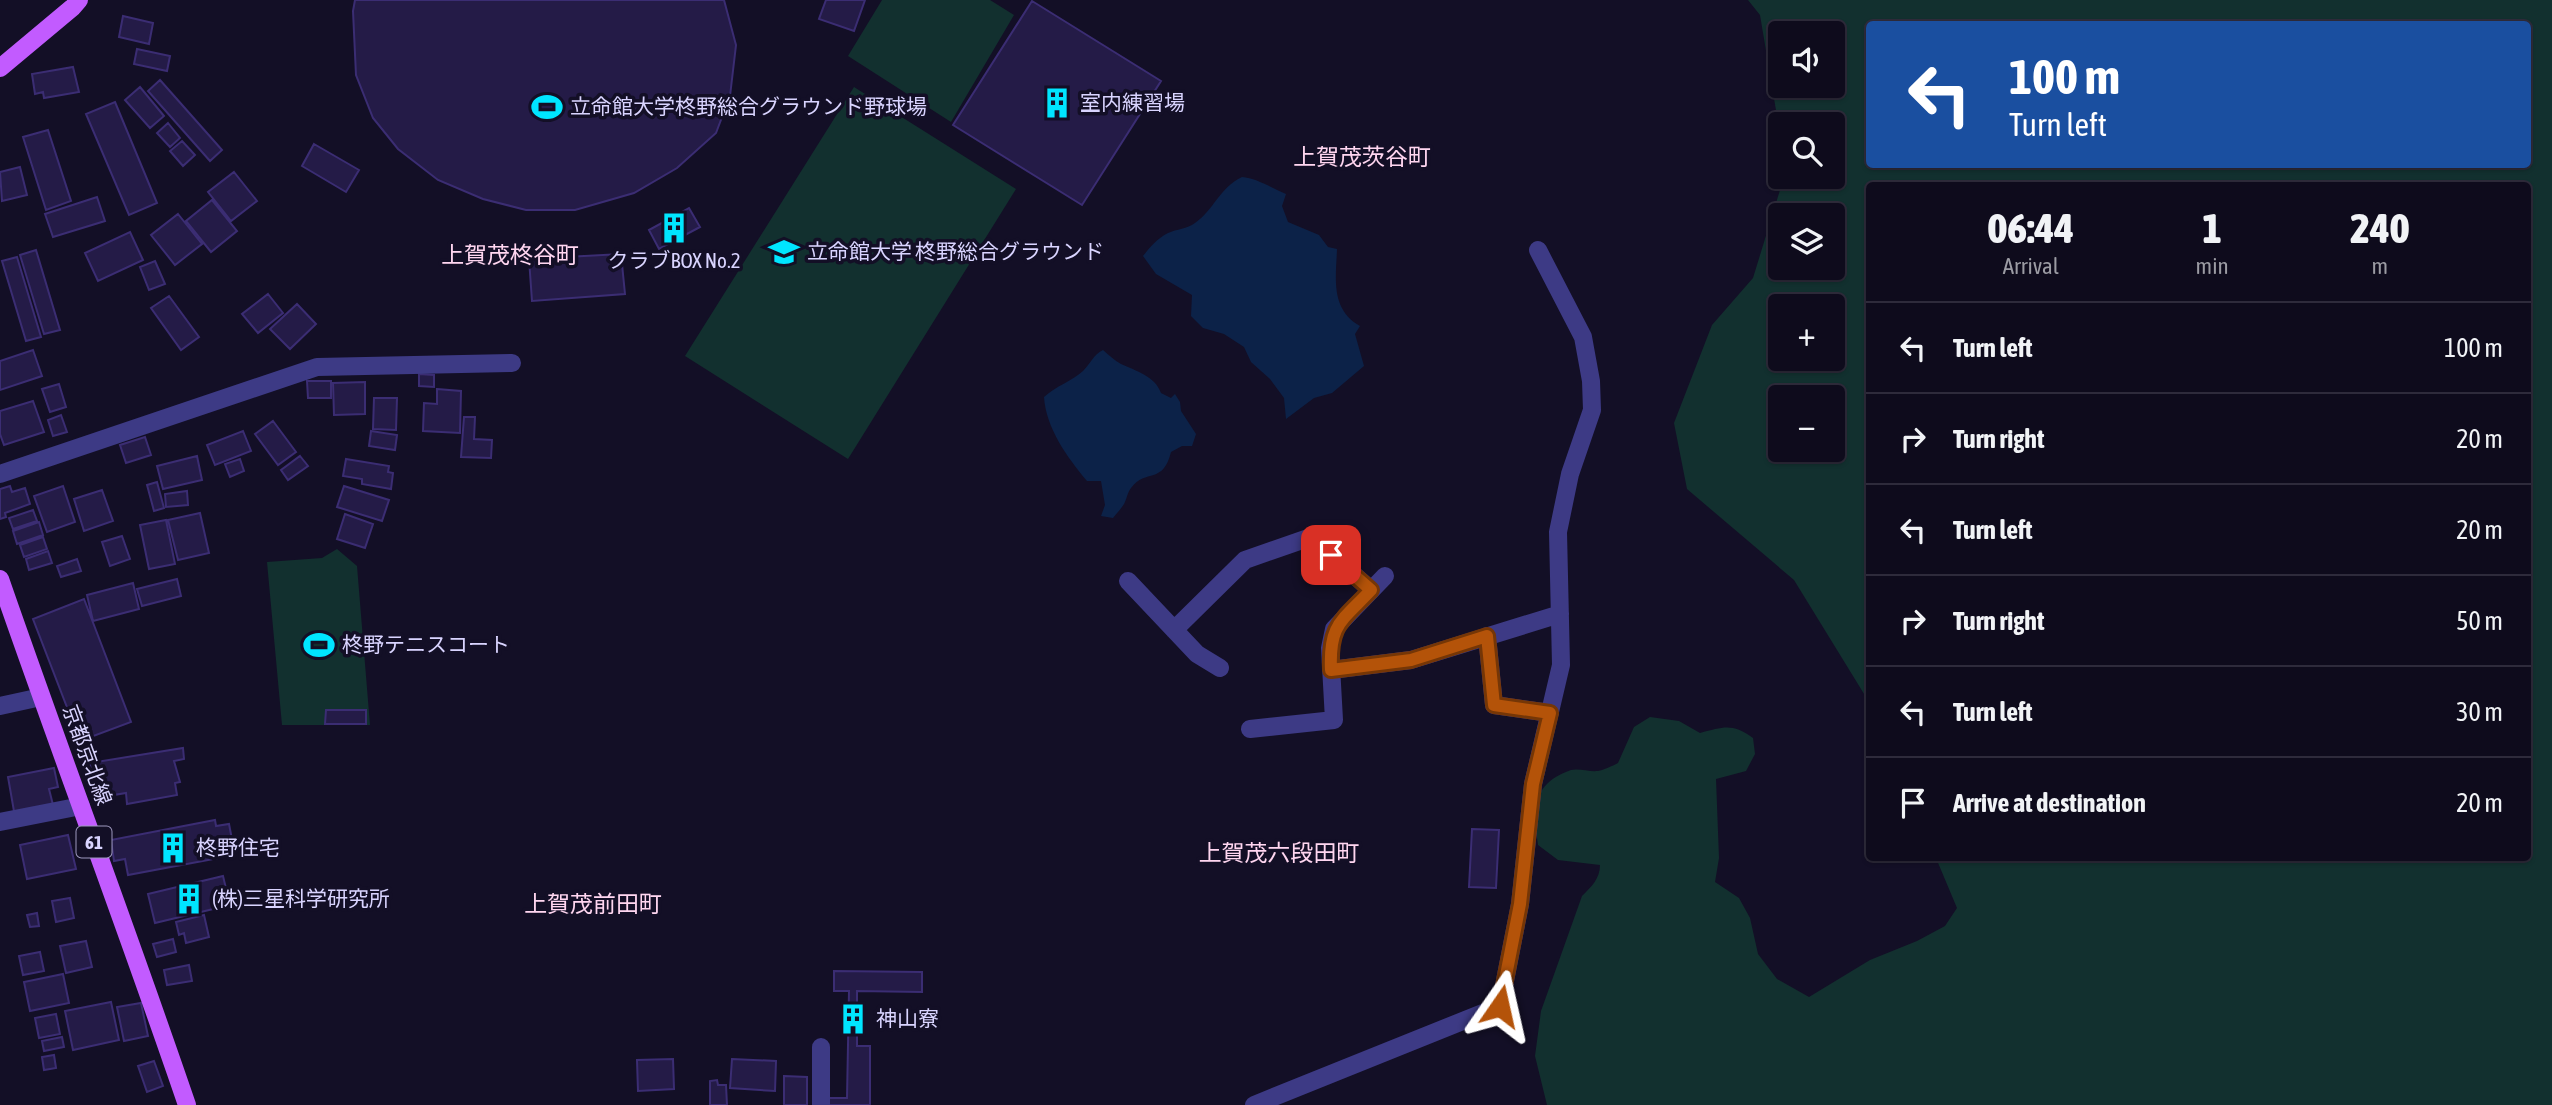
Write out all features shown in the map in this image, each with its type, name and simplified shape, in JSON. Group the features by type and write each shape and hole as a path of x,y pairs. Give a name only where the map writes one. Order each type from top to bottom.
{"main road":[{"path":"0,68 79,0"},
{"name":"京都京北線","path":"0,579 187,1105"}],"street":[{"path":"1254,1105 1500,1006 1520,904 1533,784 1561,665 1558,532 1570,474 1592,410 1591,381 1583,337 1538,250"},
{"path":"0,474 317,367 512,363"},
{"path":"1174,630 1245,560 1311,537 1371,590"},
{"path":"1250,729 1334,720 1330,649 1334,629 1385,576"},
{"path":"1128,581 1197,654 1220,668"},
{"path":"1331,670 1411,660 1560,614"},
{"path":"1487,636 1494,705 1550,713"},
{"path":"0,706 41,697"},
{"path":"0,822 80,806"},
{"path":"821,1047 821,1105"}],"green space":[{"path":"882,0 990,0 1014,15 951,122 848,56"},
{"path":"1748,0 2552,0 2552,1105 1547,1105 1535,1056 1541,1011 1582,896 1597,879 1600,865 1558,860 1538,845 1535,820 1538,800 1548,783 1558,776 1571,770 1598,771 1618,763 1634,727 1650,717 1679,721 1700,733 1733,728 1753,738 1755,754 1746,771 1716,779 1719,858 1715,882 1739,898 1750,918 1758,954 1777,979 1809,997 1870,960 1917,941 1945,926 1957,908 1937,861 2531,861 2531,182 1866,182 1866,697 1794,580 1687,489 1674,423 1712,325 1753,278 1768,229 1768,280 1845,280 1845,203 1776,203 1780,189 1845,189 1845,112 1776,112 1774,98 1845,98 1845,21 1768,21 1768,63 1760,15"},
{"path":"854,87 1016,189 848,459 685,356"},
{"name":"柊野テニスコート","path":"337,549 357,566 370,725 282,725 267,562 322,558"}],"water":[{"path":"1242,177 1286,194 1282,206 1288,222 1319,235 1328,247 1337,249 1336,282 1339,302 1350,319 1360,326 1355,334 1364,366 1332,393 1314,398 1286,419 1284,398 1270,379 1251,362 1244,347 1224,334 1203,328 1191,316 1192,295 1156,274 1143,256 1164,235 1195,223 1227,187"},
{"path":"1103,350 1119,363 1150,378 1161,393 1171,398 1175,394 1181,411 1196,434 1192,446 1182,446 1171,452 1168,462 1159,473 1137,482 1113,518 1101,516 1105,505 1101,481 1087,481 1065,452 1053,431 1044,397 1079,375"}],"building":[{"name":"立命館大学柊野総合グラウンド野球場","path":"355,0 724,0 736,45 730,96 716,133 677,168 634,193 575,210 526,210 483,199 438,180 398,149 373,118 356,75 353,11"},
{"path":"826,0 865,0 854,31 819,19"},
{"name":"室内練習場","path":"1032,1 1161,81 1082,205 953,125"},
{"path":"123,16 153,23 149,44 119,37"},
{"path":"137,49 170,56 167,71 134,64"},
{"path":"73,67 79,92 44,98 43,92 35,94 32,74"},
{"path":"160,80 222,150 210,161 148,91"},
{"path":"140,87 164,116 150,128 125,100"},
{"path":"115,102 157,203 129,215 86,114"},
{"path":"168,123 180,138 170,147 157,133"},
{"path":"48,130 71,201 46,210 23,137"},
{"path":"182,141 195,155 183,166 170,151"},
{"path":"314,144 359,170 346,192 302,166"},
{"path":"20,167 27,195 2,201 0,172"},
{"path":"234,172 257,201 231,221 208,192"},
{"path":"97,197 105,221 53,237 45,214"},
{"path":"212,200 237,231 211,252 186,221"},
{"name":"クラブBOX No.2","path":"689,208 700,227 659,249 649,230"},
{"path":"178,214 202,244 175,265 151,235"},
{"path":"130,232 143,260 98,281 85,253"},
{"path":"36,250 60,330 44,334 20,255"},
{"path":"621,254 625,294 532,301 529,259"},
{"path":"17,257 41,337 26,341 2,261"},
{"path":"155,261 165,284 149,290 140,267"},
{"path":"268,294 283,313 258,333 242,314"},
{"path":"169,296 199,337 181,350 151,308"},
{"path":"297,304 316,324 290,349 270,329"},
{"path":"33,350 42,376 0,390 0,361"},
{"path":"419,374 434,375 434,387 419,386"},
{"path":"307,381 331,381 331,398 308,398"},
{"path":"365,382 365,414 334,415 333,383"},
{"path":"59,384 66,407 50,412 42,389"},
{"path":"437,389 461,391 460,433 423,431 424,403 437,404"},
{"path":"374,398 397,398 396,430 373,429"},
{"path":"33,401 44,432 4,445 0,434 0,411"},
{"path":"61,415 67,432 53,436 48,420"},
{"path":"464,417 475,417 474,439 492,440 491,458 461,457"},
{"path":"273,421 296,452 278,465 255,434"},
{"path":"243,431 251,451 215,465 207,445"},
{"path":"371,431 397,435 395,450 369,446"},
{"path":"145,437 151,455 126,463 120,445"},
{"path":"197,456 202,480 163,489 157,466"},
{"path":"300,456 308,466 288,480 281,470"},
{"path":"240,459 244,471 230,477 225,464"},
{"path":"346,459 389,466 388,472 393,473 391,489 362,484 362,479 343,476"},
{"path":"157,482 164,508 154,511 147,485"},
{"path":"10,486 12,492 25,488 30,504 5,513 6,517 0,519 0,489"},
{"path":"63,486 75,522 47,532 34,496"},
{"path":"344,486 389,500 382,521 337,507"},
{"path":"102,490 113,521 84,531 74,499"},
{"path":"187,491 188,505 166,507 165,494"},
{"path":"33,510 37,521 13,529 9,518"},
{"path":"200,513 209,553 178,560 168,520"},
{"path":"345,514 373,524 365,548 337,539"},
{"path":"166,520 175,564 149,569 140,525"},
{"path":"39,522 43,535 17,544 13,531"},
{"path":"122,536 130,559 110,566 102,542"},
{"path":"43,537 47,549 24,557 20,545"},
{"path":"48,551 52,563 29,570 26,559"},
{"path":"77,559 81,571 61,577 57,566"},
{"path":"177,579 181,596 142,606 137,589"},
{"path":"133,583 139,609 93,621 87,595"},
{"path":"84,599 131,722 80,741 33,619"},
{"path":"326,710 366,710 366,724 325,724"},
{"path":"183,748 184,759 174,761 180,782 175,783 177,795 127,804 126,793 96,798 90,763"},
{"path":"54,768 58,787 49,789 54,809 15,817 8,777"},
{"name":"柊野住宅","path":"215,820 216,826 229,824 235,855 128,875 125,859 114,861 111,840"},
{"path":"1472,829 1499,830 1496,888 1469,887"},
{"path":"68,835 76,869 27,879 20,845"},
{"name":"(株)三星科学研究所","path":"223,876 230,905 155,923 148,894"},
{"path":"70,898 74,918 56,922 52,901"},
{"path":"37,913 39,926 30,927 27,915"},
{"path":"204,915 209,937 186,943 184,933 179,935 176,922"},
{"path":"173,939 176,952 157,957 153,944"},
{"path":"86,941 92,967 66,973 60,946"},
{"path":"40,952 44,971 23,975 19,956"},
{"path":"189,965 192,981 167,985 164,970"},
{"name":"神山寮","path":"834,971 922,972 922,992 857,991 857,1046 870,1046 870,1105 825,1105 825,1098 847,1098 849,991 834,991"},
{"path":"63,974 69,1003 30,1011 24,982"},
{"path":"111,1002 119,1040 73,1050 65,1011"},
{"path":"141,1003 148,1036 124,1041 117,1007"},
{"path":"56,1014 60,1034 39,1038 35,1018"},
{"path":"62,1037 64,1047 44,1051 42,1041"},
{"path":"54,1055 56,1068 44,1070 42,1057"},
{"path":"673,1059 674,1089 638,1091 637,1060"},
{"path":"732,1059 776,1061 775,1091 730,1088"},
{"path":"154,1061 163,1086 147,1092 138,1066"},
{"path":"784,1076 807,1077 807,1105 784,1105"},
{"path":"717,1080 718,1085 726,1085 727,1105 710,1105 710,1081"}],"place":[{"name":"室内練習場","path":"1057,103"},
{"name":"立命館大学柊野総合グラウンド野球場","path":"547,107"},
{"name":"クラブBOX No.2","path":"674,228"},
{"name":"立命館大学 柊野総合グラウンド","path":"784,252"},
{"name":"柊野テニスコート","path":"319,645"},
{"name":"柊野住宅","path":"173,848"},
{"name":"(株)三星科学研究所","path":"189,899"},
{"name":"神山寮","path":"853,1019"}],"district":[{"name":"上賀茂茨谷町","path":"1362,157"},
{"name":"上賀茂柊谷町","path":"510,255"},
{"name":"上賀茂六段田町","path":"1279,853"},
{"name":"上賀茂前田町","path":"593,904"}],"route":[{"path":"1331,555 1371,590 1334,629 1330,649 1331,670 1411,660 1487,636 1494,705 1550,713 1533,784 1520,904 1500,1006"}]}
